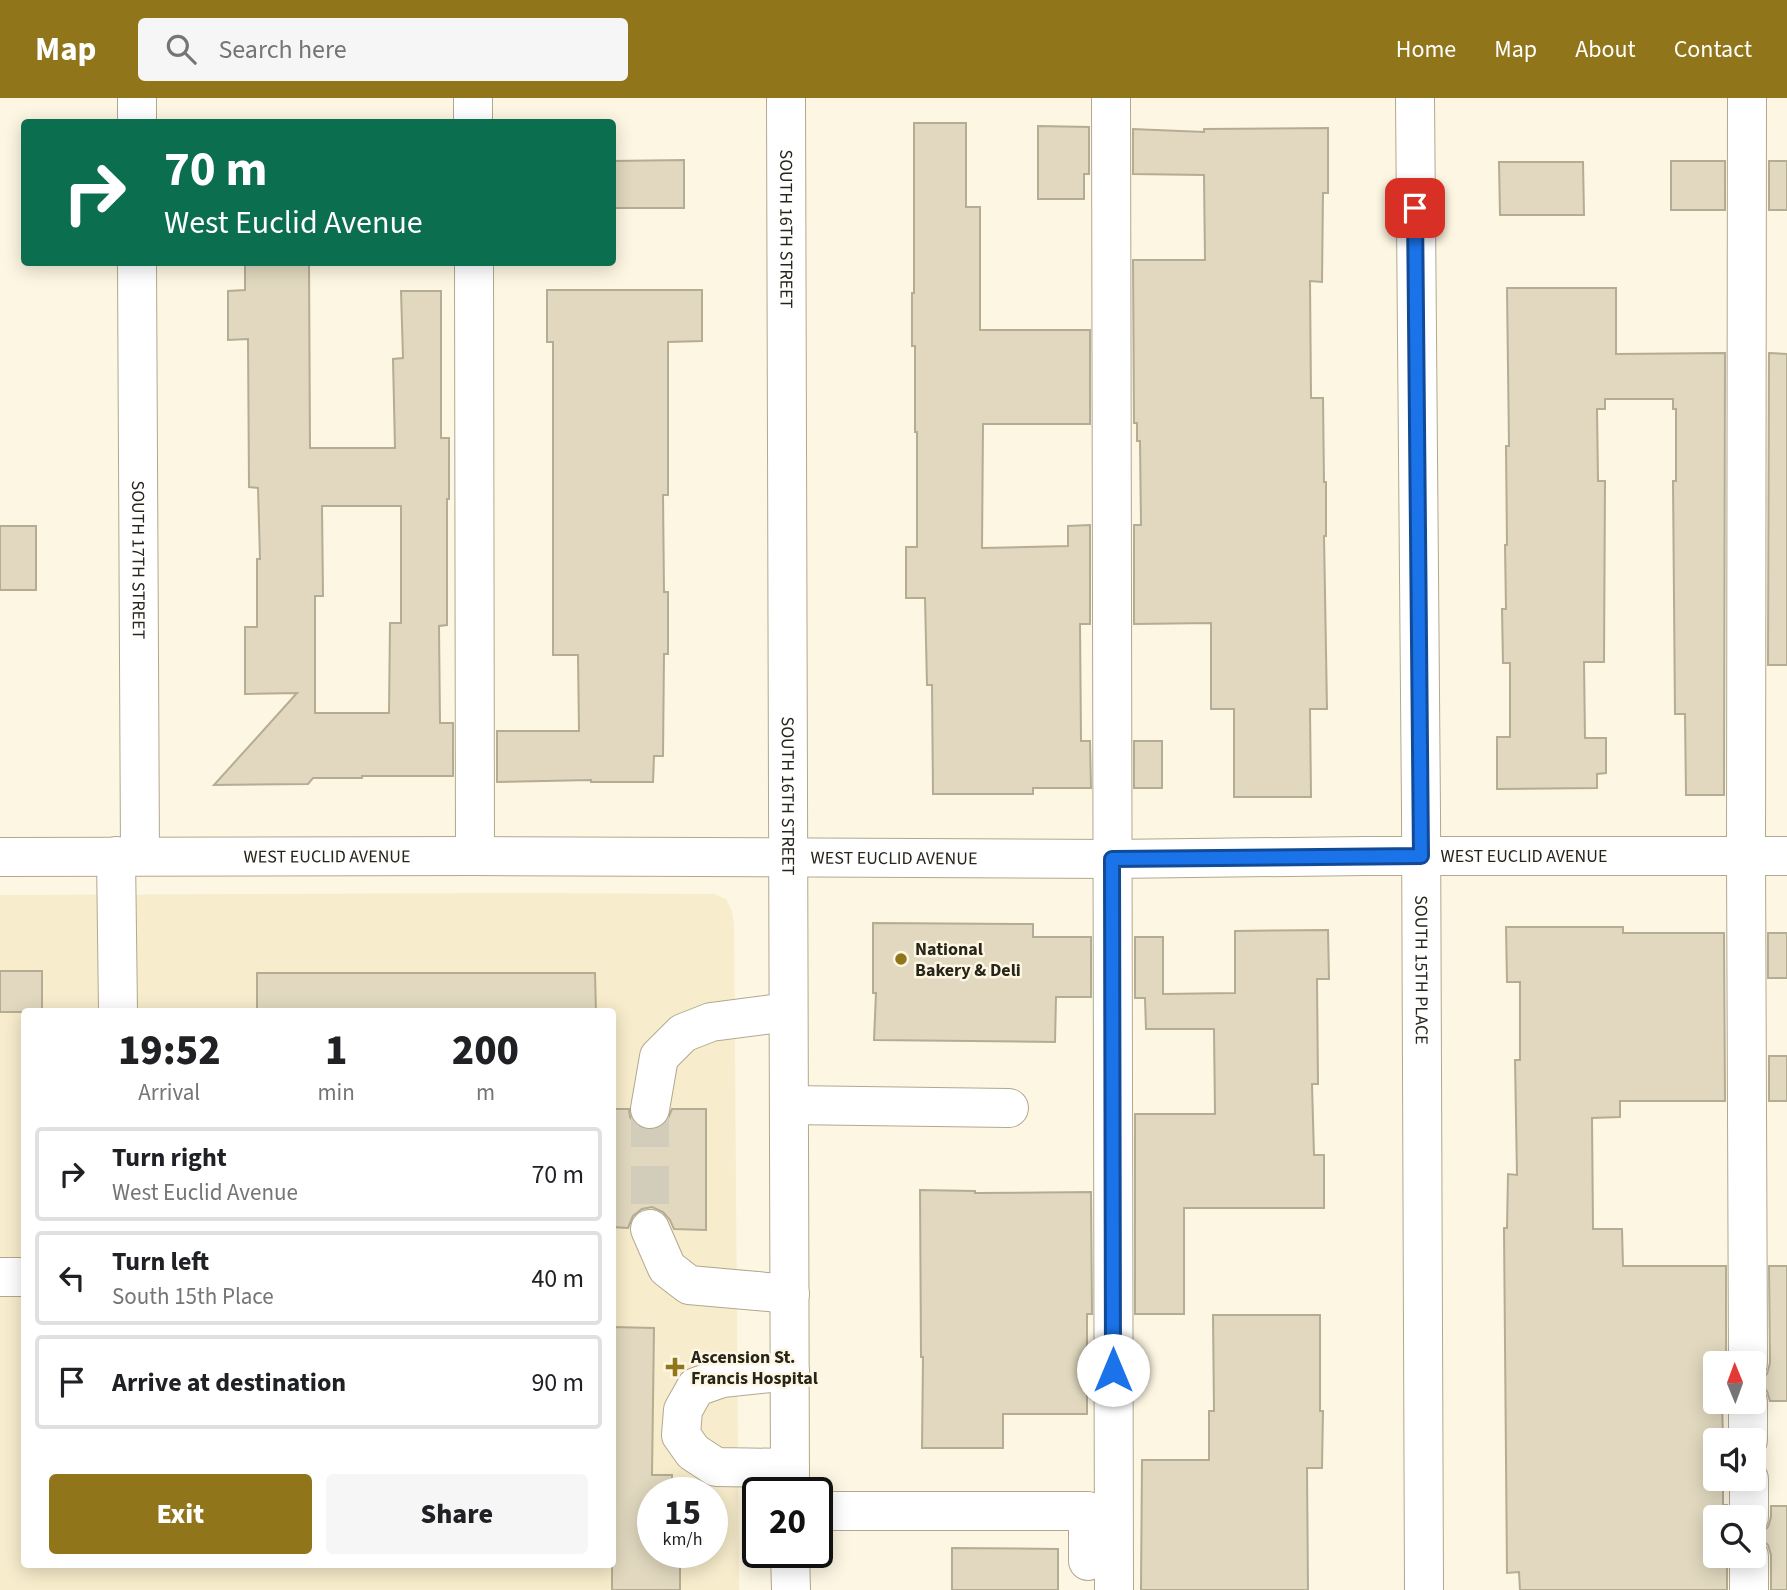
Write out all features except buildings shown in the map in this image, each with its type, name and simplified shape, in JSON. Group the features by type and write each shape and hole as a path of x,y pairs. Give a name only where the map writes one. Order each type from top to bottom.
{"street":[{"path":"137,98 137,119"},
{"path":"473,98 473,119"},
{"name":"SOUTH 16TH STREET","path":"786,98 790,1477"},
{"path":"1111,98 1114,1590"},
{"name":"SOUTH 15TH PLACE","path":"1415,98 1424,1590"},
{"path":"1747,98 1748,1351"},
{"name":"SOUTH 17TH STREET","path":"118,1008 128,856 137,266"},
{"path":"474,266 475,856"},
{"name":"WEST EUCLID AVENUE","path":"0,857 1112,859 1787,856"},
{"path":"650,1109 659,1057 683,1033 711,1022 788,1012"},
{"path":"789,1105 1009,1108"},
{"path":"650,1229 667,1268 689,1285 790,1294"},
{"path":"0,1277 21,1277"},
{"path":"774,1477 716,1466 693,1452 681,1435 683,1410 696,1387 722,1378 790,1371"},
{"path":"833,1511 1088,1511 1088,1590"},
{"path":"790,1568 791,1590"},
{"path":"1749,1568 1749,1590"}],"shaded area":[{"name":"Ascension St. Francis Hospital","path":"714,894 726,899 732,911 734,925 739,1590 0,1590 0,895"}],"tunnel":[{"path":"650,1109 650,1229"}],"place":[{"name":"National Bakery & Deli","path":"901,959"},
{"name":"Ascension St. Francis Hospital","path":"675,1367"}],"route":[{"path":"1113,1370 1112,859 1421,856 1415,208"}]}
